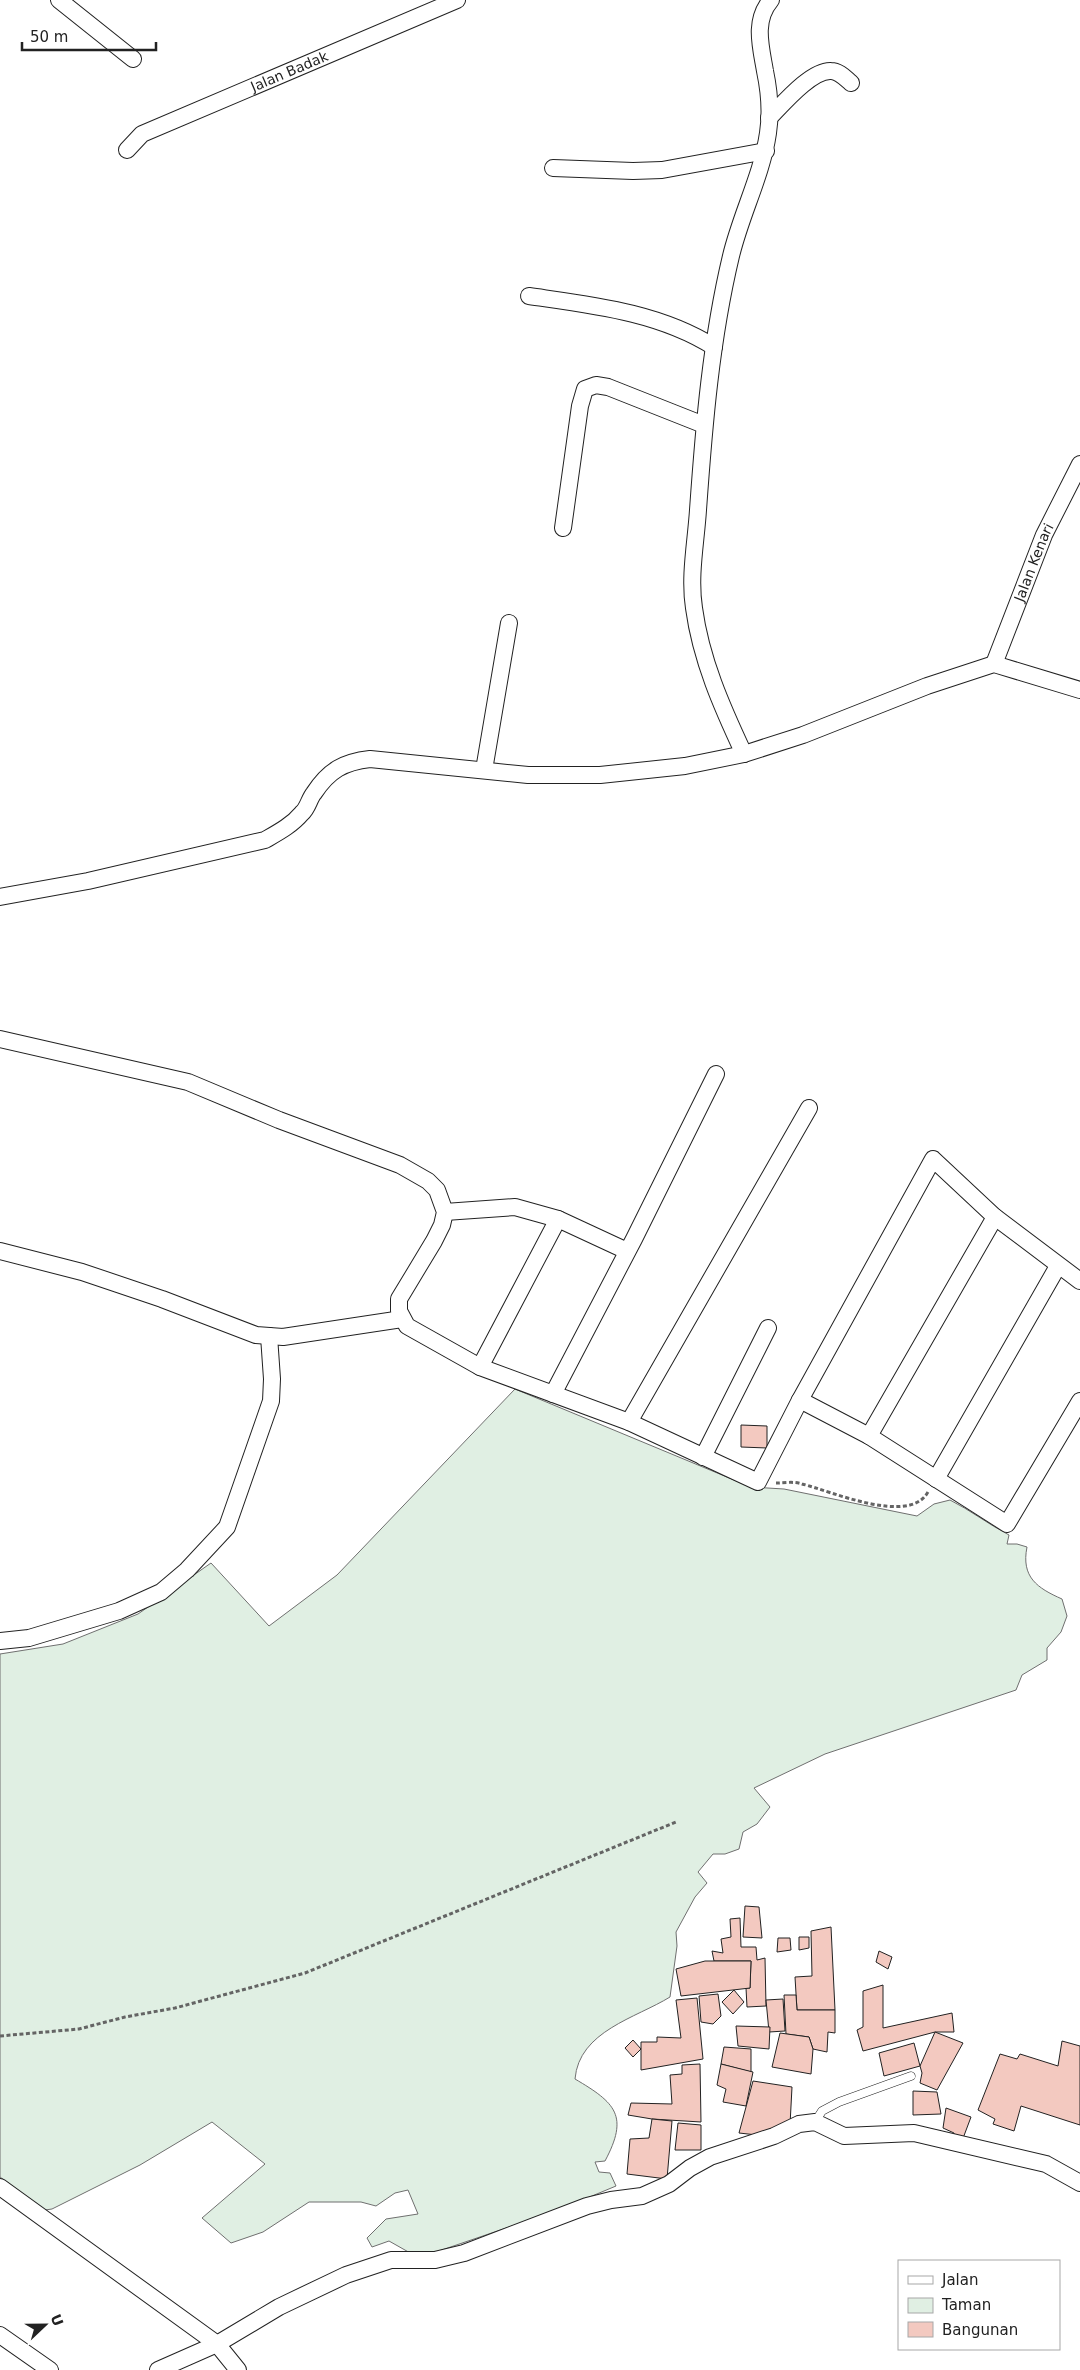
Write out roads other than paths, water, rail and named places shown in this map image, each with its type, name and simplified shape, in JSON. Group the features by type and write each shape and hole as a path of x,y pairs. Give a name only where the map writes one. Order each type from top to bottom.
{"street":[{"path":"59,0 132,59"},
{"name":"Jalan Badak","path":"127,150 142,134 457,0"},
{"path":"744,754 707,668 693,605 693,574 704,425 720,303 737,232 766,151 769,118 768,93 759,36 763,13 771,0"},
{"path":"769,118 804,84 821,73 837,72 851,83"},
{"path":"553,168 633,172 662,170 766,151"},
{"path":"529,296 590,305 663,323 699,338 714,347"},
{"path":"563,528 580,406 585,389 596,385 608,387 704,425"},
{"name":"Jalan Kenari","path":"994,664 1044,535 1080,464"},
{"path":"484,770 509,623"},
{"path":"0,897 88,881 265,840 284,829 304,812 314,793 341,764 354,761 370,758 528,775 600,775 686,766 744,754 803,735 927,686 994,664 1080,690"},
{"path":"0,1039 188,1082 279,1120 400,1165 428,1181 437,1190 445,1212 442,1225 434,1241 399,1300 402,1319 415,1333 480,1367 629,1422 758,1482 800,1400 933,1159 995,1217 1080,1281"},
{"path":"553,1394 628,1251 716,1074"},
{"path":"629,1422 809,1108"},
{"path":"445,1212 515,1207 558,1219 628,1251"},
{"path":"869,1436 995,1217"},
{"path":"480,1367 558,1219"},
{"path":"0,1251 82,1272 162,1298 256,1335 283,1337 402,1319"},
{"path":"936,1479 1058,1266"},
{"path":"703,1457 768,1328"},
{"path":"0,1641 29,1638 119,1611 162,1592 227,1527 271,1401 270,1336"},
{"path":"800,1400 869,1436 1006,1524 1080,1401"},
{"path":"158,2370 217,2344 279,2307 346,2275 391,2260 435,2260 464,2253 587,2206 611,2200 642,2196 669,2184 690,2168 710,2157 774,2136 799,2124 815,2122 844,2136 914,2133 1046,2164 1080,2183"},
{"path":"0,2187 217,2344 238,2370"},
{"path":"0,2335 50,2370"}],"lane":[{"path":"815,2122 822,2111 839,2102 911,2076"}]}
